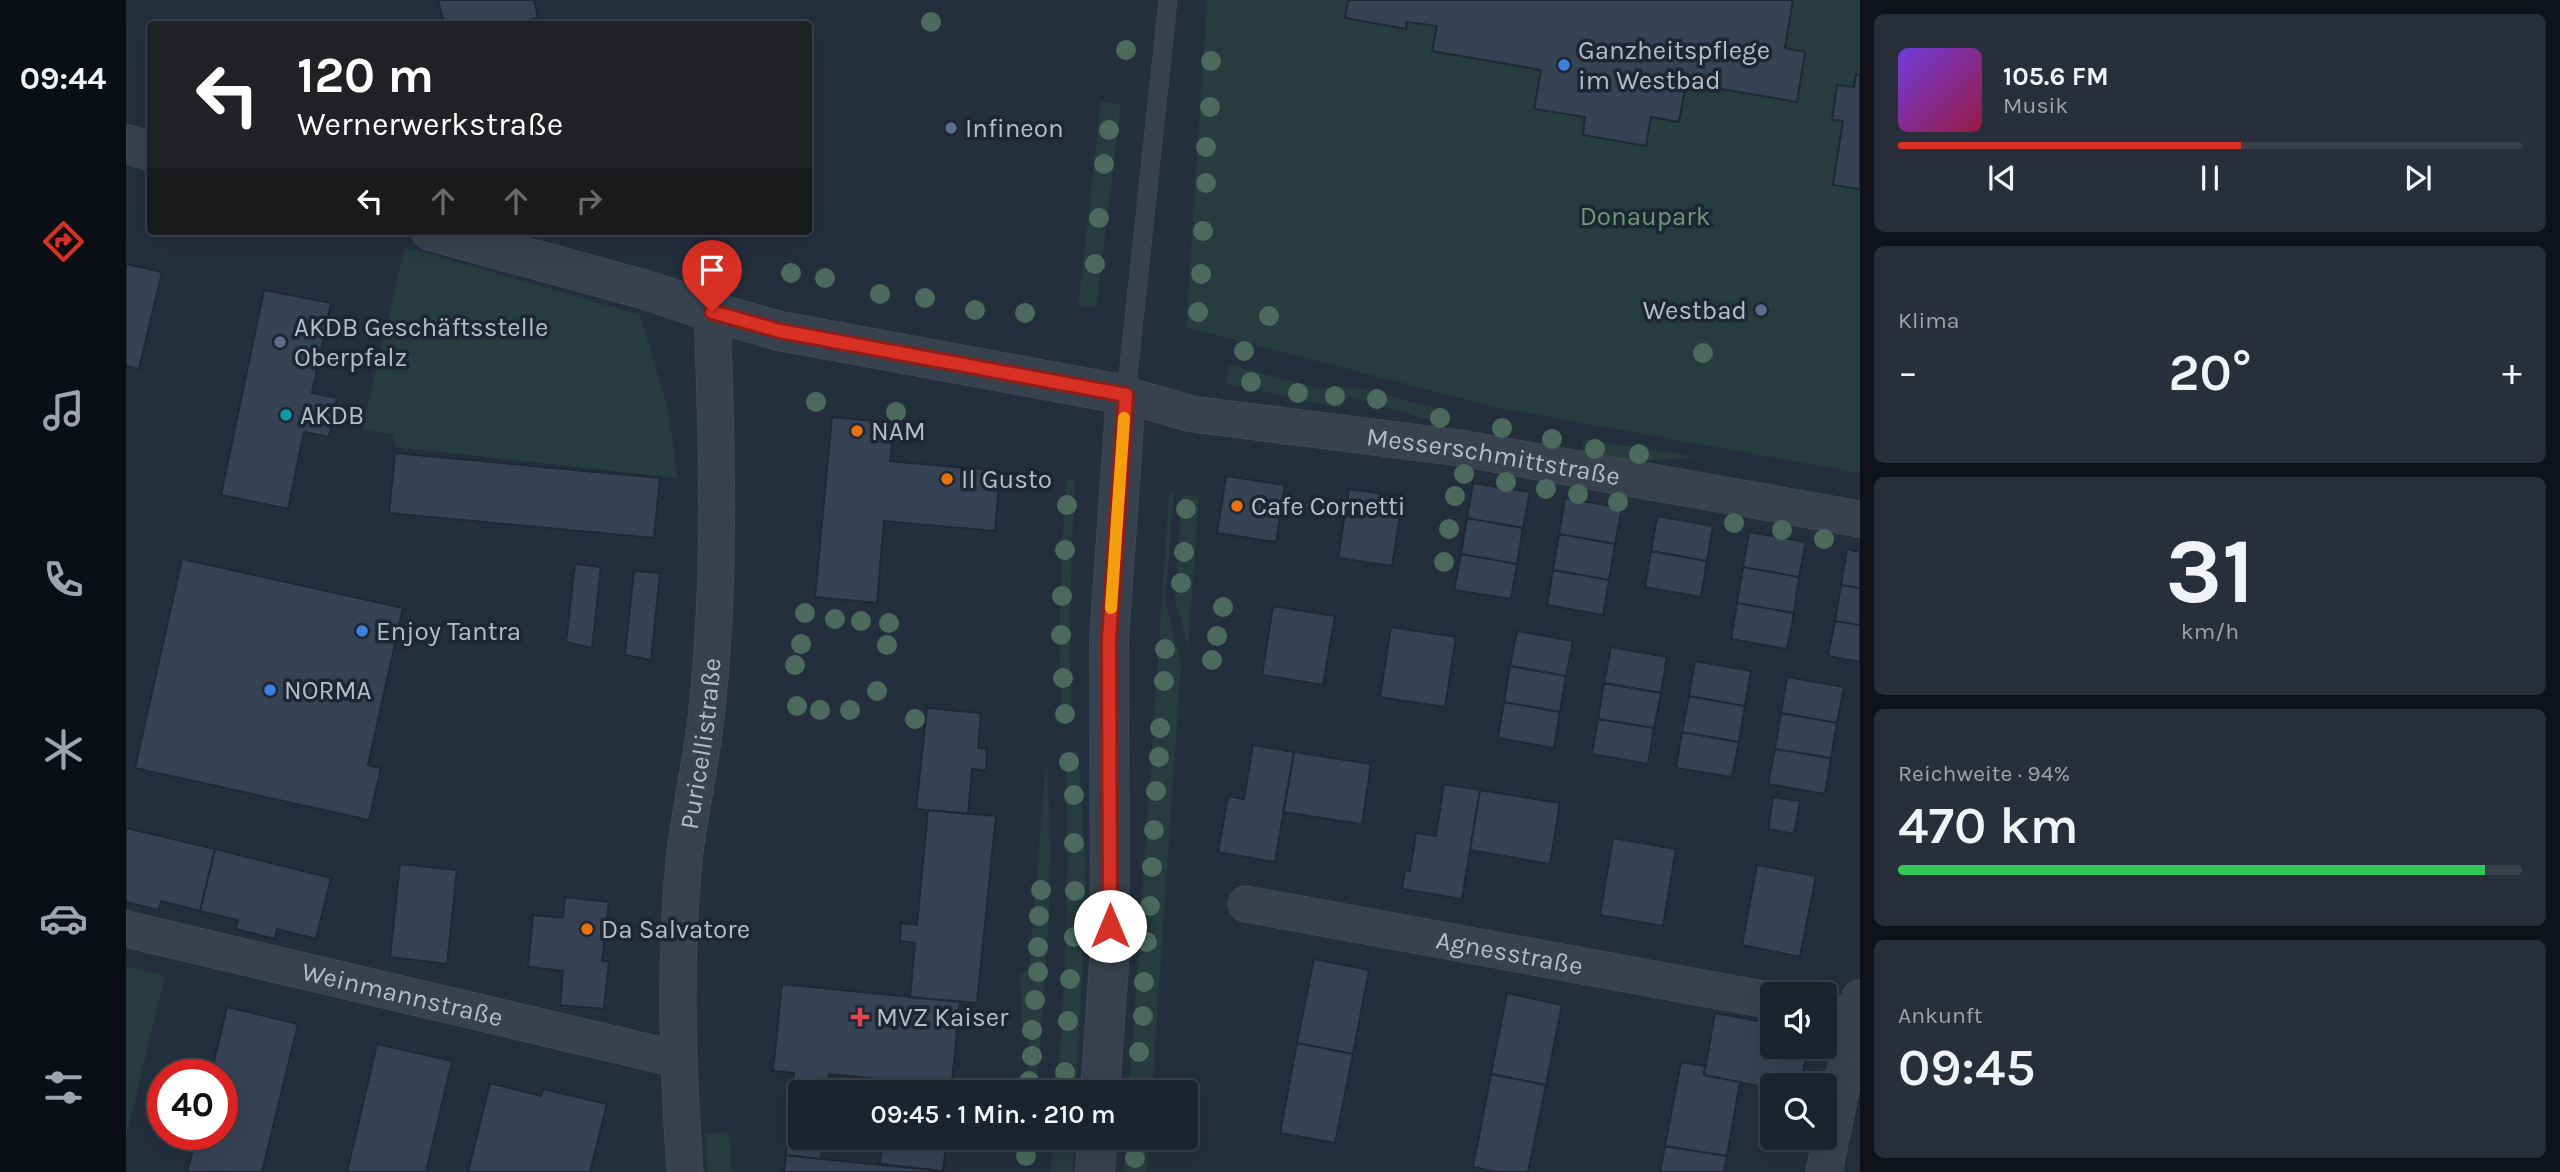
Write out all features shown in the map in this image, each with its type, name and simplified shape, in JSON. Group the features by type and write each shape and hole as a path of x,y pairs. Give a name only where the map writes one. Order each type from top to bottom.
{"street":[{"path":"126,144 147,150"},
{"path":"446,235 646,290 780,331 1126,395 1109,639 1110,950 1101,1080"},
{"name":"Puricellistraße","path":"685,1172 677,1059 678,964 684,861 707,710 717,559 717,439 712,312"},
{"name":"Messerschmittstraße","path":"1126,395 1192,414 1460,448 1860,519"},
{"name":"Agnesstraße","path":"1246,904 1760,999"},
{"name":"Weinmannstraße","path":"126,929 677,1059"},
{"path":"1824,1172 1853,1070 1847,1008"},
{"path":"1095,1172 1096,1150"}],"lane":[{"path":"1126,395 1168,0"}],"green space":[{"name":"Donaupark","path":"1207,0 1860,0 1860,473 1495,407 1186,327"},
{"path":"1101,102 1121,104 1096,307 1078,306"},
{"path":"405,247 640,315 667,405 678,478 395,447 393,434 362,430"},
{"path":"1229,365 1322,389 1353,387 1446,411 1442,424 1349,396 1340,408 1226,383"},
{"path":"1584,439 1696,457 1640,461 1581,453"},
{"path":"1066,479 1075,480 1070,660 1072,721 1062,722 1061,570"},
{"path":"1169,493 1174,494 1165,601 1181,663 1153,1080 1130,1080"},
{"path":"1182,495 1199,496 1188,647 1175,600"},
{"path":"1078,752 1086,865 1077,1080 1058,1080 1067,881 1064,753"},
{"path":"1046,763 1050,886 1038,1080 1027,1080 1030,1029 1022,1025 1020,975 1029,970"},
{"path":"126,966 165,976 126,1137"},
{"path":"729,1132 732,1172 708,1172 705,1135"},
{"path":"1052,1150 1074,1150 1073,1172 1050,1172"},
{"path":"1125,1150 1149,1150 1147,1172 1124,1172"}],"building":[{"path":"438,0 534,0 538,18 524,21 443,21"},
{"path":"1348,0 1793,0 1785,48 1805,52 1797,102 1686,83 1679,122 1651,117 1646,146 1583,135 1585,117 1534,109 1541,70 1432,51 1437,26 1407,22 1406,29 1345,18"},
{"path":"1856,74 1860,75 1860,189 1833,185 1843,121 1832,120 1837,85 1854,87"},
{"path":"126,264 162,272 139,369 126,366"},
{"name":"AKDB","path":"264,290 331,303 312,393 337,398 329,437 304,432 288,509 221,495"},
{"path":"832,417 894,423 890,461 1000,471 995,531 884,521 877,603 815,597"},
{"path":"395,453 660,478 654,538 389,513"},
{"path":"1226,476 1285,485 1276,542 1217,533"},
{"path":"1473,483 1530,492 1523,528 1467,518"},
{"path":"1349,489 1403,497 1392,566 1338,558"},
{"path":"1565,498 1622,508 1615,544 1559,534"},
{"path":"1657,516 1713,526 1707,561 1651,551"},
{"path":"1467,518 1523,528 1517,564 1461,554"},
{"path":"1749,532 1806,542 1799,577 1743,567"},
{"path":"1559,534 1615,544 1609,580 1553,570"},
{"path":"1847,549 1860,552 1860,588 1841,585"},
{"path":"1651,551 1707,561 1701,597 1645,587"},
{"path":"1461,554 1517,564 1511,599 1454,590"},
{"path":"182,559 403,608 368,765 381,768 369,820 135,768"},
{"path":"575,564 601,567 592,648 566,642"},
{"path":"1743,567 1799,577 1794,613 1737,603"},
{"path":"1553,570 1609,580 1603,615 1547,605"},
{"path":"634,571 660,573 651,660 625,655"},
{"path":"1841,585 1860,588 1860,625 1835,621"},
{"path":"1737,603 1794,613 1787,649 1731,639"},
{"path":"1273,606 1335,616 1323,685 1262,675"},
{"path":"1835,621 1860,625 1860,662 1828,656"},
{"path":"1391,627 1456,637 1445,707 1380,697"},
{"path":"1517,631 1573,641 1566,676 1510,666"},
{"path":"1611,647 1667,657 1661,693 1604,683"},
{"path":"1695,661 1751,671 1745,706 1689,696"},
{"path":"1510,666 1566,676 1560,712 1504,702"},
{"path":"1787,677 1844,687 1837,723 1781,713"},
{"path":"1604,683 1661,693 1654,728 1598,719"},
{"path":"1689,696 1745,706 1739,742 1682,732"},
{"path":"1504,702 1560,712 1554,748 1498,738"},
{"path":"927,708 981,713 978,748 987,749 986,771 972,769 968,814 916,809"},
{"path":"1781,713 1837,723 1831,758 1775,749"},
{"path":"1598,719 1654,728 1648,764 1592,754"},
{"path":"1682,732 1739,742 1732,777 1676,768"},
{"path":"1253,745 1294,752 1275,862 1218,852 1228,796 1244,799"},
{"path":"1775,749 1831,758 1825,794 1768,784"},
{"path":"1294,752 1371,764 1362,824 1283,812"},
{"path":"1444,784 1480,790 1462,899 1402,889 1405,870 1410,871 1416,833 1436,836"},
{"path":"1480,790 1560,803 1550,864 1470,850"},
{"path":"1773,797 1800,801 1794,834 1768,829"},
{"path":"928,810 996,816 977,1003 910,997 915,943 900,941 901,923 917,925"},
{"path":"126,828 215,849 200,911 161,901 159,910 126,902"},
{"path":"1613,838 1676,849 1663,926 1600,915"},
{"path":"215,849 331,878 316,939 277,929 275,939 236,929 238,920 200,911"},
{"path":"400,864 457,870 447,964 390,957"},
{"path":"1757,865 1816,876 1800,957 1742,945"},
{"path":"565,897 609,902 602,961 609,961 604,1009 560,1005 563,971 528,967 533,915 563,918"},
{"path":"1314,959 1369,970 1353,1054 1297,1043"},
{"path":"782,984 960,1002 952,1080 888,1080 829,1074 829,1080 793,1080 794,1073 773,1071"},
{"path":"1507,993 1562,1005 1546,1085 1491,1074"},
{"path":"227,1007 298,1024 262,1172 187,1172 193,1150 238,1150 238,1059 215,1059"},
{"path":"1715,1013 1760,1022 1760,1059 1806,1059 1803,1073 1760,1073 1760,1086 1704,1075"},
{"path":"1297,1043 1353,1054 1335,1143 1280,1133"},
{"path":"377,1044 452,1061 426,1172 347,1172"},
{"path":"1681,1062 1705,1066 1704,1075 1740,1082 1727,1156 1665,1146"},
{"path":"1491,1074 1546,1085 1528,1172 1498,1172 1473,1167"},
{"path":"490,1083 541,1096 543,1089 607,1104 590,1172 468,1172"},
{"path":"788,1134 788,1150 822,1150 821,1159 786,1155"},
{"path":"1665,1146 1727,1156 1724,1172 1660,1172"},
{"path":"881,1150 946,1150 943,1171 880,1164"},
{"path":"786,1155 821,1159 954,1172 784,1172"}],"slow traffic":[{"path":"1111,608 1124,418"}],"place":[{"name":"Ganzheitspflege im Westbad","path":"1564,65"},
{"name":"Infineon","path":"951,128"},
{"name":"Westbad","path":"1761,310"},
{"name":"AKDB Geschäftsstelle Oberpfalz","path":"280,342"},
{"name":"AKDB","path":"286,415"},
{"name":"NAM","path":"857,431"},
{"name":"Il Gusto","path":"947,479"},
{"name":"Cafe Cornetti","path":"1237,506"},
{"name":"Enjoy Tantra","path":"362,631"},
{"name":"NORMA","path":"270,690"},
{"name":"Da Salvatore","path":"587,929"},
{"name":"MVZ Kaiser","path":"860,1017"}],"route":[{"path":"712,312 780,331 1126,395 1109,639 1110,926"}]}
